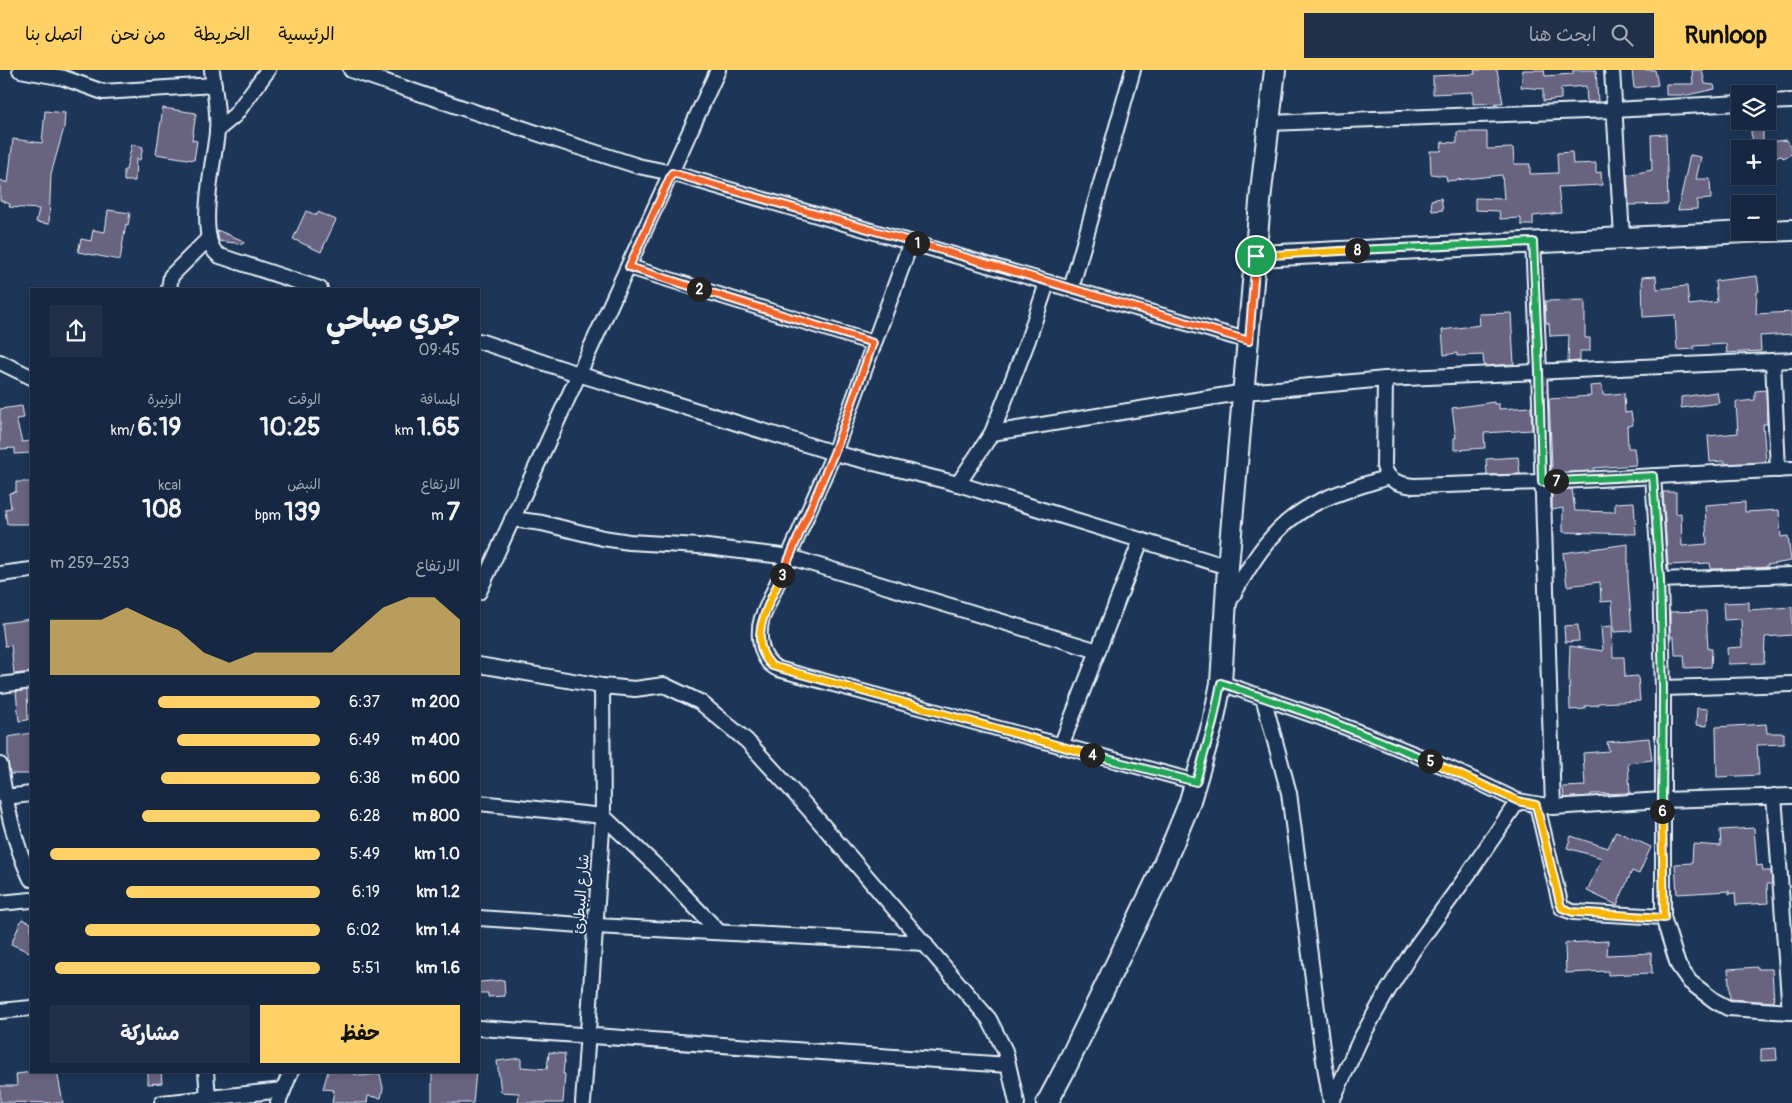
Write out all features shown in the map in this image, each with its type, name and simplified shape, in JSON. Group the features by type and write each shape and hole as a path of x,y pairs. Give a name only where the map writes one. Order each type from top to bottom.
{"main road":[{"path":"1047,1103 1155,884 1189,804 1211,733 1221,683 1228,567 1275,70"},
{"path":"1776,231 1792,230"},
{"path":"1256,256 1731,232"}],"street":[{"path":"20,70 64,78 95,90 106,92 214,85"},
{"path":"212,70 217,130 206,222 214,252 220,256 317,288"},
{"path":"217,130 235,115 268,70"},
{"path":"351,70 638,166 672,173 1249,341"},
{"path":"480,590 718,70"},
{"path":"1071,289 1133,70"},
{"path":"1612,70 1622,237"},
{"path":"1776,102 1792,101"},
{"path":"1269,123 1614,110 1731,104"},
{"path":"169,288 171,276 209,238"},
{"path":"911,242 834,453 762,618 760,628 764,657 772,666 1196,782"},
{"path":"1533,242 1553,806"},
{"path":"629,267 873,343"},
{"path":"958,484 992,433 1028,340 1047,282"},
{"path":"480,342 834,453 958,484 1228,567"},
{"path":"1385,379 1384,462 1385,471 1394,482 1413,486 1542,482 1785,470 1773,360"},
{"path":"992,433 1245,392 1385,379 1792,360"},
{"path":"0,362 30,377"},
{"path":"1653,476 1660,580 1663,688 1664,918 1678,965 1690,982 1715,1001 1728,1008 1791,1012 1774,796"},
{"path":"1226,608 1254,557 1283,525 1294,516 1320,501 1389,477"},
{"path":"512,519 542,523 603,538 629,542 698,546 790,556 1098,652"},
{"path":"1061,746 1141,540"},
{"path":"0,574 30,570"},
{"path":"1660,580 1792,576"},
{"path":"480,665 602,686 635,689 665,685 689,696 708,708 747,741 800,799 989,1019 1001,1041 1017,1103"},
{"path":"0,685 30,681"},
{"path":"1221,683 1263,697 1436,763 1518,801 1536,805 1553,806 1792,796"},
{"path":"1663,688 1792,684"},
{"name":"شارع البيطرئ","path":"583,1103 603,816 602,686"},
{"path":"1263,697 1282,763 1290,803 1331,1103"},
{"path":"0,765 5,797 19,850 30,877"},
{"path":"5,797 30,794"},
{"path":"1331,1103 1360,1040 1387,992 1412,952 1470,873 1518,801"},
{"path":"480,803 603,816 657,867 719,932"},
{"path":"1536,805 1562,908 1573,912 1664,918"},
{"path":"0,903 30,900"},
{"path":"480,918 925,944"},
{"path":"0,1011 30,1008"},
{"path":"480,1028 1008,1065"},
{"path":"206,1073 208,1098"},
{"path":"162,1103 208,1098 281,1097 291,1073"}],"building":[{"path":"1474,70 1497,70 1503,103 1473,104 1473,92 1433,94 1433,76 1475,74"},
{"path":"1523,70 1544,70 1545,76 1573,74 1573,70 1596,70 1598,102 1587,102 1586,86 1561,88 1561,99 1543,101 1543,89 1521,87"},
{"path":"1632,70 1655,70 1658,85 1634,88"},
{"path":"1692,70 1702,70 1705,84 1714,85 1715,89 1687,95 1666,95 1666,84 1693,84"},
{"path":"163,108 196,113 192,140 197,141 194,160 156,154"},
{"path":"45,111 65,113 64,128 51,174 49,224 36,222 39,209 9,207 10,204 0,200 0,180 8,183 13,139 42,143"},
{"path":"1751,130 1763,130 1763,140 1753,140"},
{"path":"1457,132 1487,132 1487,149 1513,148 1514,164 1530,164 1530,174 1558,173 1557,153 1572,152 1573,164 1596,163 1596,173 1601,172 1602,185 1558,187 1561,213 1533,216 1533,225 1521,225 1521,218 1500,219 1499,211 1475,210 1475,198 1504,199 1502,175 1447,181 1446,176 1431,174 1430,151 1441,151 1442,142 1457,143"},
{"path":"1666,134 1668,204 1629,205 1627,175 1652,170 1651,135"},
{"path":"1787,140 1792,154 1783,158 1782,156 1776,157 1776,141"},
{"path":"132,144 143,147 140,160 136,159 135,181 124,181 124,170 126,170"},
{"path":"1690,155 1701,157 1696,179 1710,179 1711,199 1697,200 1697,209 1678,210"},
{"path":"1441,198 1443,210 1432,211 1431,200"},
{"path":"108,210 130,213 128,225 126,224 120,260 78,252 81,239 91,241 93,230 105,232"},
{"path":"306,211 317,215 318,212 336,220 321,252 293,239"},
{"path":"217,230 244,241 243,244 219,241"},
{"path":"1656,276 1657,289 1687,286 1689,305 1717,302 1715,281 1757,276 1759,291 1757,292 1756,314 1792,312 1792,334 1760,336 1761,351 1727,353 1726,344 1694,346 1694,349 1677,350 1675,315 1643,317 1642,277"},
{"path":"1585,300 1585,338 1590,338 1590,351 1580,351 1580,361 1568,362 1569,335 1550,336 1549,323 1546,323 1545,301"},
{"path":"1511,313 1514,364 1484,366 1483,355 1457,356 1457,353 1444,355 1442,330 1480,325 1479,314"},
{"path":"1602,385 1603,395 1624,393 1625,413 1631,412 1633,425 1627,426 1628,448 1634,448 1636,465 1594,468 1594,471 1551,473 1549,399 1591,396 1590,386"},
{"path":"1766,390 1767,424 1763,424 1766,462 1725,464 1725,461 1710,462 1708,436 1738,433 1736,402 1755,400 1755,391"},
{"path":"1717,392 1719,403 1681,408 1681,397"},
{"path":"1494,402 1494,404 1499,404 1499,409 1531,407 1532,430 1484,433 1485,448 1454,450 1454,438 1456,438 1452,408"},
{"path":"22,406 24,418 16,419 22,442 30,441 30,453 15,454 15,448 0,449 0,409"},
{"path":"1518,457 1520,474 1487,475 1486,459"},
{"path":"16,482 30,482 30,524 7,524 5,509 11,508 9,493 16,492"},
{"path":"1572,489 1575,511 1615,512 1615,503 1634,502 1636,534 1563,532 1563,508 1552,510 1552,490"},
{"path":"1663,492 1676,492 1676,514 1681,513 1682,546 1707,544 1705,505 1745,502 1745,512 1779,510 1781,537 1788,536 1791,561 1756,568 1711,569 1710,563 1668,565"},
{"path":"1628,544 1628,579 1632,631 1614,632 1612,601 1601,602 1600,582 1567,586 1563,553"},
{"path":"1749,602 1749,610 1792,607 1792,635 1765,637 1764,663 1728,664 1727,648 1742,647 1741,619 1724,620 1723,603"},
{"path":"1706,611 1708,649 1712,649 1711,667 1685,668 1684,655 1675,655 1674,637 1670,637 1670,612"},
{"path":"30,619 30,672 14,674 11,645 5,646 2,623"},
{"path":"1578,625 1579,641 1565,642 1564,626"},
{"path":"1612,626 1613,657 1624,657 1625,677 1638,676 1640,701 1598,703 1598,705 1585,706 1585,709 1570,710 1570,646 1603,651 1601,627"},
{"path":"27,690 28,720 19,721 16,692"},
{"path":"1697,708 1708,709 1707,726 1696,725"},
{"path":"1766,724 1767,733 1784,733 1784,744 1757,745 1759,775 1717,777 1716,727"},
{"path":"30,733 30,774 10,774 8,737"},
{"path":"1649,738 1652,760 1628,763 1630,793 1591,794 1591,796 1564,798 1563,787 1585,786 1583,753 1609,751 1607,742"},
{"path":"1754,828 1757,866 1762,865 1763,871 1771,871 1772,884 1767,884 1768,903 1736,905 1735,893 1729,894 1729,891 1677,894 1675,864 1692,863 1693,844 1721,846 1720,830"},
{"path":"1616,831 1651,847 1639,874 1632,871 1617,905 1587,891 1602,858 1567,848 1571,836 1608,848"},
{"path":"22,919 30,923 30,953 11,944"},
{"path":"1608,941 1607,955 1651,953 1652,973 1608,975 1608,971 1566,973 1565,943"},
{"path":"1758,967 1758,969 1772,969 1774,1002 1730,999 1728,969"},
{"path":"504,980 505,996 488,997 488,993 480,993 480,982"},
{"path":"1776,1048 1777,1060 1761,1061 1761,1049"},
{"path":"549,1052 565,1054 563,1103 518,1103 519,1093 501,1092 497,1061 521,1058 521,1067 547,1069"},
{"path":"57,1073 63,1103 0,1102 0,1086 17,1086 16,1074"},
{"path":"148,1073 161,1073 162,1083 148,1084"},
{"path":"327,1073 351,1073 361,1076 380,1074 383,1088 381,1098 368,1096 367,1103 332,1103 334,1090 323,1089"},
{"path":"432,1073 476,1073 473,1103 432,1103"}],"route":[{"path":"672,173 1249,341 1256,256 1533,242 1542,482 1653,476 1660,580 1663,688 1664,918 1573,912 1562,908 1536,805 1518,801 1453,770 1384,742 1221,683 1213,723 1196,782 778,669 767,662 764,657 760,635 762,618 834,453 873,343 629,267 672,173"}]}
